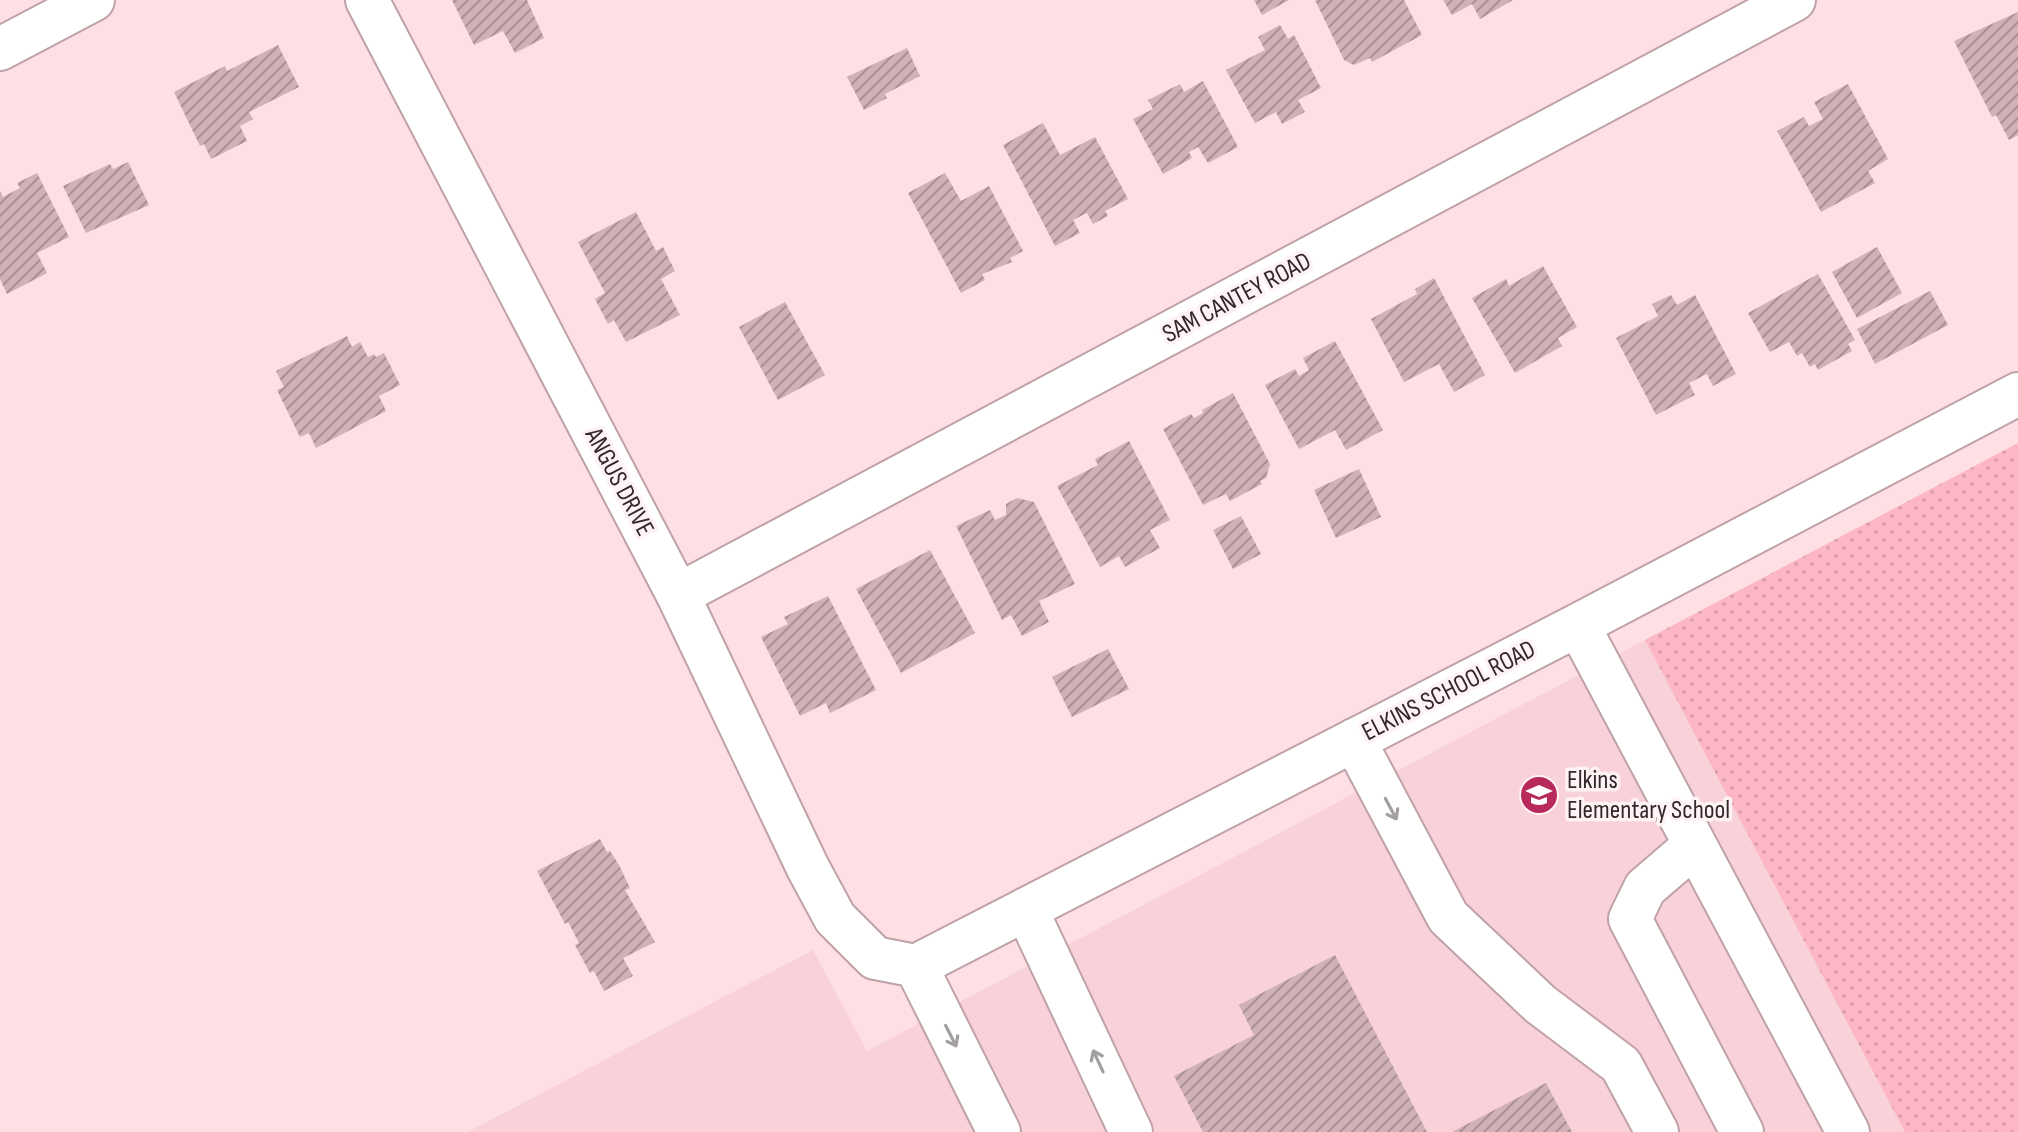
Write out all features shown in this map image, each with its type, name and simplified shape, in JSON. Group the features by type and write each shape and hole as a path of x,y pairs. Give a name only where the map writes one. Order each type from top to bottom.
{"street":[{"path":"0,49 93,0"},
{"name":"ANGUS DRIVE","path":"367,0 678,595 835,918 875,958 916,966"},
{"name":"SAM CANTEY ROAD","path":"678,595 1794,0"},
{"name":"ELKINS SCHOOL ROAD","path":"916,966 2018,394"},
{"path":"1578,625 1848,1132"},
{"path":"1354,740 1448,917 1540,1004 1621,1065 1657,1132"},
{"path":"1695,845 1645,888 1630,919 1742,1132"},
{"path":"1026,909 1131,1132"},
{"path":"916,966 999,1132"}],"shaded area":[{"path":"2018,443 2018,1132 1905,1132 1645,640"},
{"name":"Elkins Elementary School","path":"1645,640 1905,1132 468,1132 813,950 867,1051"}],"building":[{"path":"452,0 527,0 544,38 515,53 503,31 474,45"},
{"path":"1254,0 1289,0 1262,15"},
{"path":"1315,0 1404,0 1422,35 1372,62 1370,58 1354,65 1344,60"},
{"path":"1443,0 1513,0 1480,19 1472,4 1452,15"},
{"path":"2018,12 2018,135 2009,140 1996,115 1992,117 1954,41"},
{"path":"1280,25 1288,39 1294,35 1321,88 1298,100 1305,112 1282,124 1276,112 1255,123 1226,70 1265,50 1258,37"},
{"path":"278,45 299,87 249,112 253,119 240,126 247,141 211,159 204,144 200,146 174,92 225,66 227,71"},
{"path":"907,48 920,76 885,94 887,98 864,110 847,77"},
{"path":"1203,81 1238,147 1208,163 1198,147 1189,152 1192,158 1163,174 1133,119 1153,109 1148,100 1180,84 1184,92"},
{"path":"1848,84 1888,159 1868,171 1875,183 1821,212 1777,131 1804,117 1809,126 1823,119 1814,102"},
{"path":"1043,123 1060,155 1095,137 1128,199 1105,211 1108,216 1093,224 1087,213 1073,220 1080,233 1055,246 1003,145"},
{"path":"128,162 149,205 86,233 63,186 110,164 113,169"},
{"path":"37,173 69,237 37,253 47,273 7,294 0,279 0,191 3,197 20,188 17,183"},
{"path":"945,173 961,201 989,186 1023,251 1010,258 1012,262 982,274 985,280 961,293 908,193"},
{"path":"636,212 656,251 663,247 675,271 661,279 680,315 626,342 614,320 608,324 595,299 605,293 578,242"},
{"path":"1877,247 1902,293 1857,318 1832,272"},
{"path":"1543,266 1577,327 1558,338 1562,346 1515,373 1472,298 1506,279 1509,286"},
{"path":"1818,274 1855,340 1848,344 1852,351 1818,370 1815,364 1810,367 1802,353 1797,356 1789,342 1770,352 1748,313"},
{"path":"1434,278 1485,375 1454,392 1439,364 1404,382 1371,319 1417,294 1415,289"},
{"path":"1930,291 1948,325 1875,364 1857,329"},
{"path":"1671,295 1677,305 1695,295 1736,374 1713,386 1707,374 1689,383 1695,395 1656,415 1616,338 1658,316 1652,304"},
{"path":"785,302 825,375 778,400 739,327"},
{"path":"347,336 352,347 360,342 368,357 384,353 400,385 379,396 386,411 316,448 309,433 300,437 277,390 284,387 276,371"},
{"path":"1335,341 1383,430 1346,450 1335,430 1299,449 1265,385 1295,369 1299,376 1309,370 1303,358"},
{"path":"1233,393 1270,464 1266,478 1260,481 1262,484 1230,501 1226,494 1203,505 1163,429 1191,414 1194,418 1203,413 1202,410"},
{"path":"1129,441 1170,520 1150,530 1160,548 1125,567 1119,556 1100,567 1057,486 1098,465 1095,459"},
{"path":"1359,469 1381,517 1336,538 1314,490"},
{"path":"1017,498 1034,502 1075,584 1039,601 1049,622 1022,636 1011,615 1002,620 956,526 990,510 995,520 1006,515 1006,504"},
{"path":"1241,516 1261,554 1233,569 1213,530"},
{"path":"930,550 975,633 901,673 856,589"},
{"path":"828,596 876,690 830,713 826,703 800,716 761,637 788,624 784,617"},
{"path":"1108,649 1129,689 1072,717 1052,677"},
{"path":"600,839 619,865 630,888 625,890 655,942 623,958 633,976 604,991 594,971 590,973 575,945 579,943 568,922 565,924 537,871"},
{"path":"1335,955 1427,1132 1203,1132 1174,1076 1254,1035 1239,1005"},
{"path":"1546,1083 1572,1132 1452,1132"}],"place":[{"name":"Elkins Elementary School","path":"1539,795"}]}
